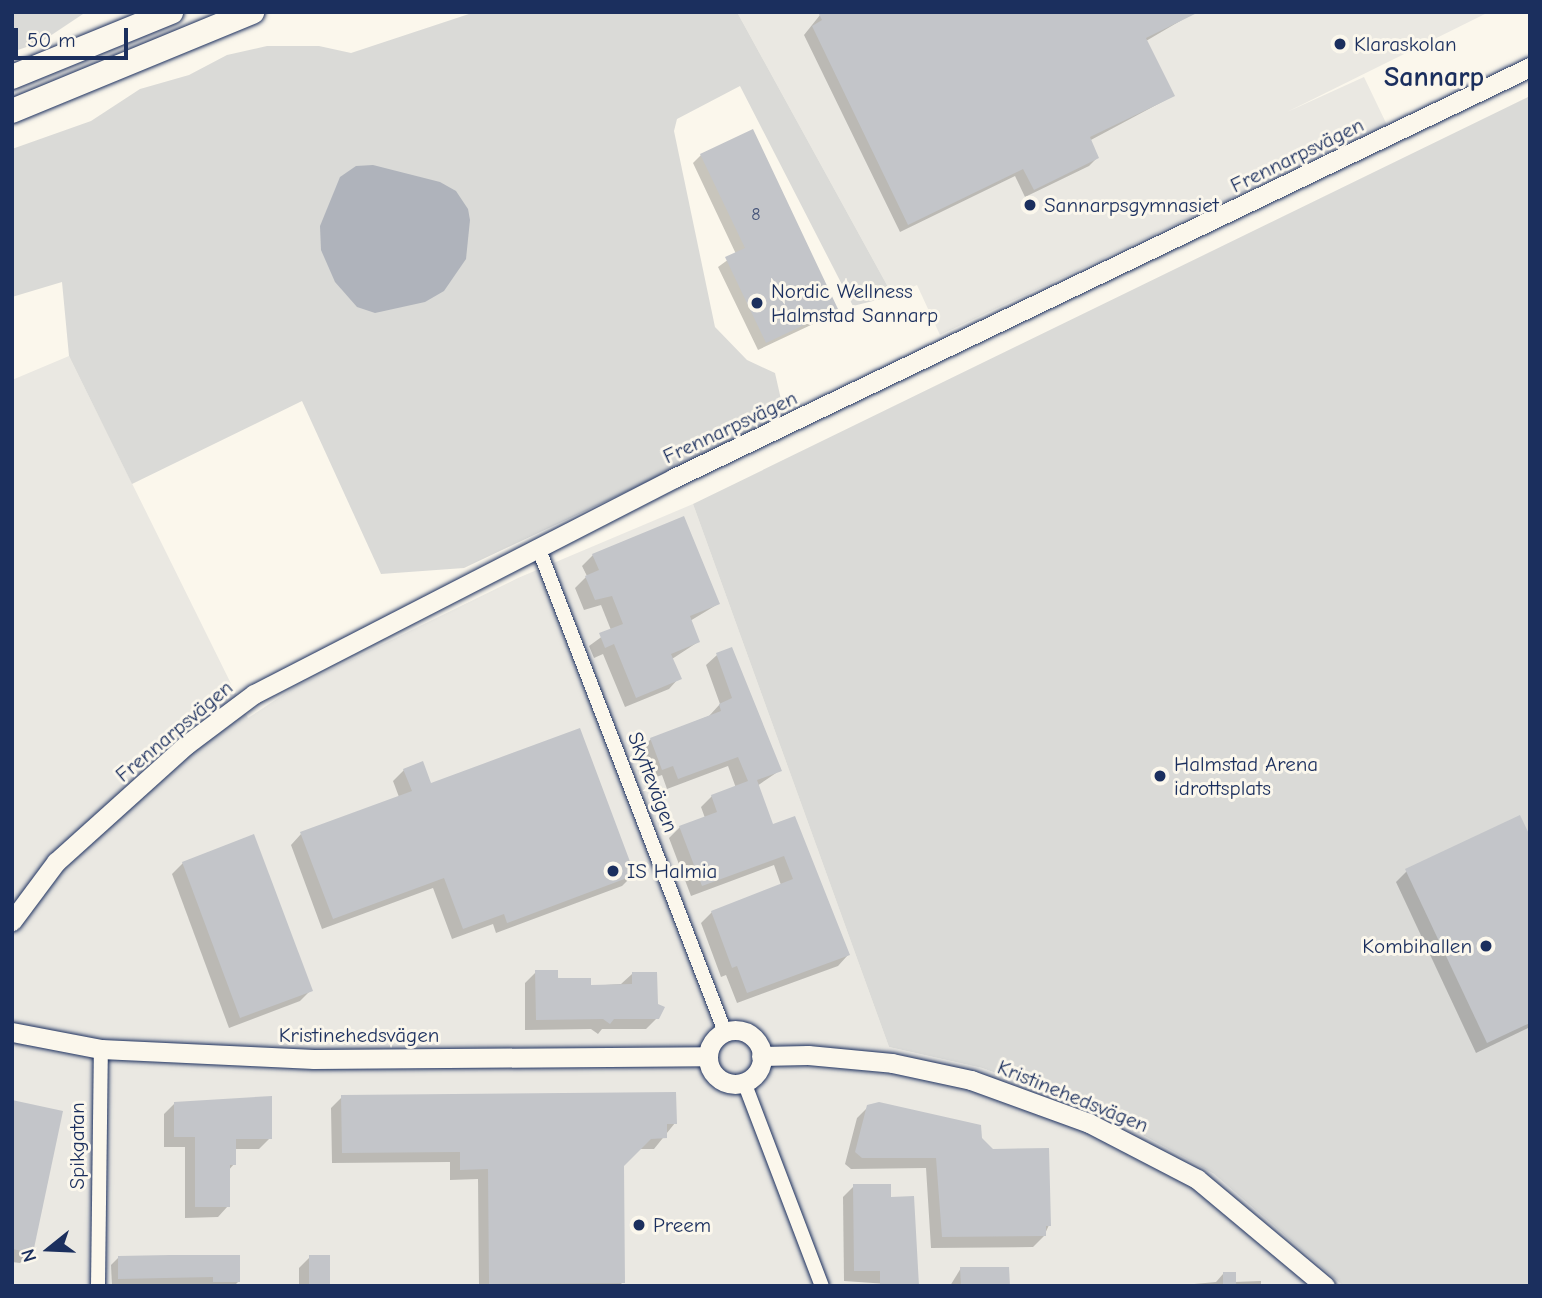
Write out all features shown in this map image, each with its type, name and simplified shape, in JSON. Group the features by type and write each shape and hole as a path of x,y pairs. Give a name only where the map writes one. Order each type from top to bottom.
{"highway":[{"path":"12,77 171,12"},
{"path":"12,111 252,12"}],"street":[{"name":"Frennarpsvägen","path":"12,921 56,862 186,745 254,694 538,547 1530,67"},
{"name":"Skyttevägen","path":"538,547 725,1032"},
{"name":"Kristinehedsvägen","path":"12,1032 101,1049 314,1059 708,1056"},
{"path":"725,1032 748,1034 761,1056 757,1072 744,1082 718,1078 708,1056 713,1041 725,1032"},
{"name":"Spikgatan","path":"98,1286 101,1049"},
{"name":"Kristinehedsvägen","path":"761,1056 808,1055 892,1063 971,1080 1089,1123 1197,1180 1325,1286"},
{"path":"744,1082 822,1286"}],"shaded area":[{"path":"12,12 86,12 41,42 12,52"},
{"path":"475,12 737,12 893,296 853,306 740,86 677,119 674,131 715,327 747,360 775,373 785,417 464,568 381,574 302,401 132,484 69,356 62,282 12,297 12,149 91,121 140,89 189,75 227,55 267,46 319,46 351,53"},
{"name":"Sannarpsgymnasiet","path":"737,12 1489,12 1287,112 1364,77 1387,125 940,335 917,285 893,296"},
{"name":"Halmstad Arena idrottsplats","path":"1530,96 1530,1286 1343,1286 1214,1174 1095,1109 982,1068 889,1047 693,504"},
{"path":"373,165 440,182 456,191 468,209 470,220 466,259 444,291 425,302 375,313 357,307 335,282 321,250 320,226 340,177 356,166"},
{"path":"69,356 248,718 295,687 518,578 693,504 889,1047 982,1068 1095,1109 1214,1174 1343,1286 12,1286 12,380"}],"building":[{"path":"818,12 1199,12 1146,38 1175,96 1090,137 1099,158 1034,190 1023,169 908,225 812,26 822,20"},
{"path":"753,129 838,309 766,343 725,257 745,248 700,154"},
{"path":"684,516 720,604 690,616 700,642 671,654 682,679 636,698 614,644 605,648 599,633 623,624 612,596 595,600 585,576 599,570 592,554"},
{"path":"732,647 782,771 757,780 773,824 795,816 850,955 747,993 737,966 732,968 711,911 793,879 784,856 702,886 679,826 717,812 711,795 748,781 738,757 678,779 673,766 662,770 650,738 721,711 719,704 732,698 716,653"},
{"path":"580,728 635,875 507,923 504,914 463,929 444,878 333,919 300,832 412,791 403,769 423,761 431,783"},
{"name":"Kombihallen","path":"1520,815 1530,836 1530,1023 1487,1043 1405,869"},
{"path":"254,834 313,991 240,1018 182,862"},
{"path":"535,970 558,970 558,978 591,978 591,985 632,984 632,972 657,972 658,1004 665,1007 659,1019 614,1019 610,1024 603,1019 536,1020"},
{"path":"676,1092 677,1124 667,1124 667,1138 651,1139 624,1166 625,1283 489,1284 488,1169 460,1170 460,1152 342,1153 341,1095"},
{"path":"272,1096 272,1139 236,1139 236,1165 230,1165 230,1207 195,1207 195,1137 174,1137 174,1102"},
{"path":"12,1100 63,1111 33,1253 12,1249"},
{"path":"879,1102 981,1125 982,1138 993,1149 1049,1148 1051,1226 1046,1226 1046,1236 942,1237 936,1158 862,1158 855,1152 867,1105"},
{"path":"853,1184 891,1184 891,1197 914,1196 919,1286 880,1286 880,1271 854,1271"},
{"path":"240,1255 240,1282 213,1282 213,1277 118,1279 118,1256"},
{"path":"309,1255 330,1255 330,1286 309,1286"},
{"path":"960,1267 1009,1267 1010,1286 961,1286"},
{"path":"1223,1272 1236,1272 1236,1286 1223,1286"}],"place":[{"name":"Klaraskolan","path":"1340,44"},
{"name":"Sannarpsgymnasiet","path":"1030,205"},
{"name":"Nordic Wellness Halmstad Sannarp","path":"757,303"},
{"name":"Halmstad Arena idrottsplats","path":"1160,776"},
{"name":"IS Halmia","path":"613,871"},
{"name":"Kombihallen","path":"1486,946"},
{"name":"Preem","path":"639,1225"}],"district":[{"name":"Sannarp","path":"1434,77"}]}
